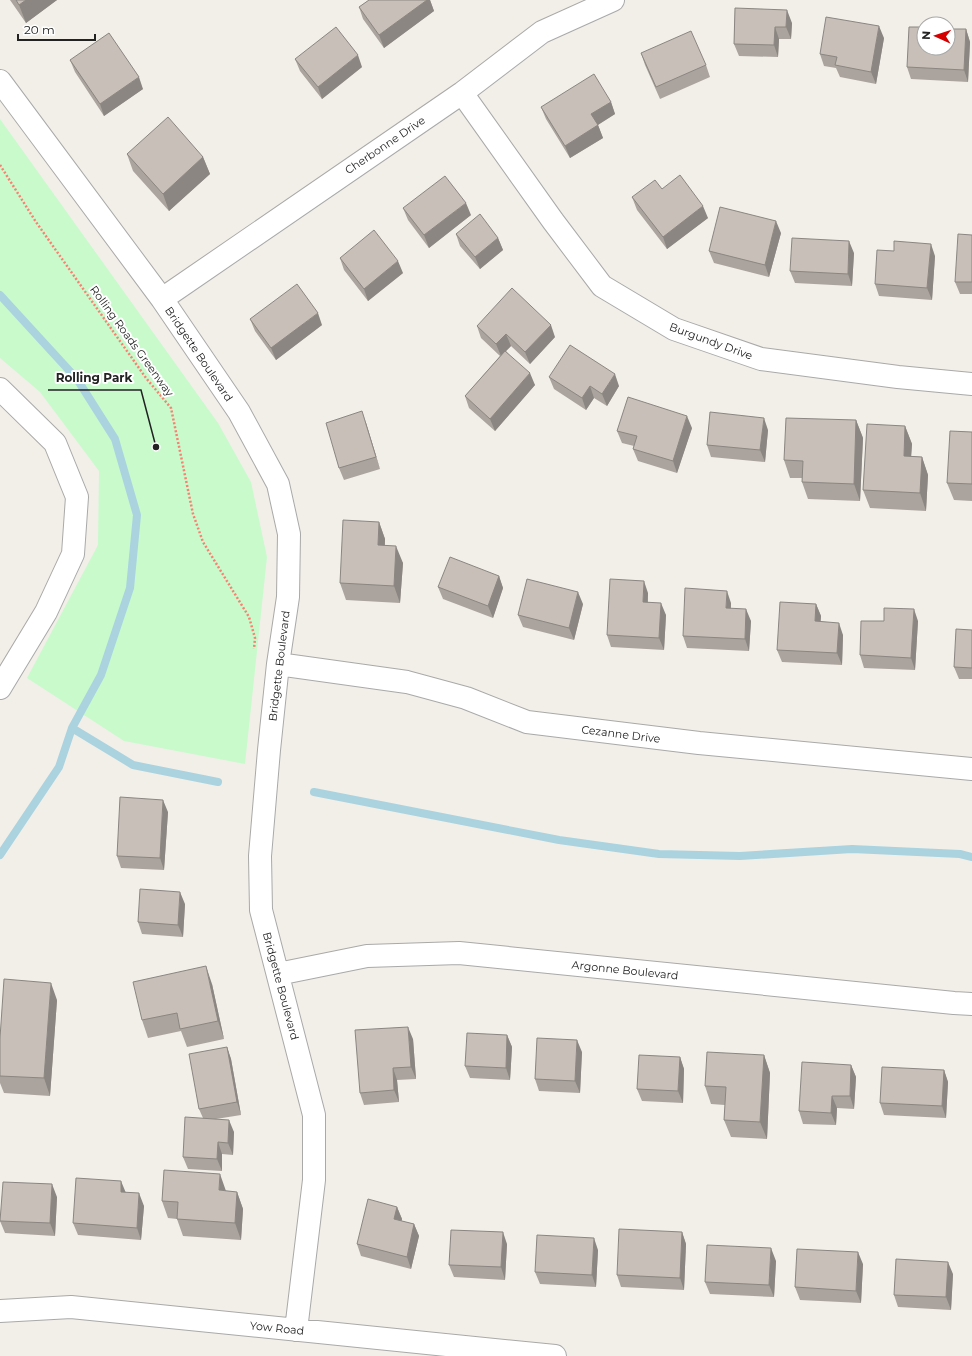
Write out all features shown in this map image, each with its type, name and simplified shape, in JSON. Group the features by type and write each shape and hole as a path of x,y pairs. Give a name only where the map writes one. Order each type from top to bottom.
{"street":[{"name":"Cherbonne Drive","path":"162,299 462,93 542,32 613,0"},
{"name":"Bridgette Boulevard","path":"0,81 162,299 239,412 278,484 289,534 288,597 278,664 260,856 261,910 314,1114 314,1180 296,1330"},
{"name":"Burgundy Drive","path":"462,93 552,222 602,286 674,329 761,359 898,377 972,384"},
{"path":"0,389 55,444 77,497 73,554 46,612 0,688"},
{"name":"Cezanne Drive","path":"278,664 407,682 466,698 527,722 699,743 972,769"},
{"name":"Argonne Boulevard","path":"278,974 367,956 459,953 972,1004"},
{"name":"Yow Road","path":"0,1312 71,1307 555,1356"}],"path":[{"name":"Rolling Roads Greenway","path":"0,165 36,222 146,378 171,408 193,514 203,542 249,617 255,638 253,653"}],"green space":[{"path":"0,119 218,423 251,482 267,557 245,764 124,741 27,678 98,545 99,471 40,392 0,358"}],"building":[{"path":"16,0 26,0 19,5"},
{"path":"369,0 427,0 379,35 359,7"},
{"path":"735,8 787,10 786,27 775,27 774,45 734,44"},
{"path":"826,17 879,26 871,72 835,65 837,57 820,54"},
{"path":"336,27 358,55 318,87 295,59"},
{"path":"909,27 916,27 916,56 956,56 956,29 966,29 964,70 907,67"},
{"path":"691,31 706,65 656,87 641,53"},
{"path":"109,33 139,77 100,104 70,60"},
{"path":"594,74 611,102 591,114 598,125 565,146 541,107"},
{"path":"168,117 203,157 163,194 127,154"},
{"path":"680,175 703,206 663,237 632,197 655,180 662,189"},
{"path":"445,176 466,203 424,235 403,208"},
{"path":"720,207 776,221 765,265 709,251"},
{"path":"480,214 498,238 475,257 456,234"},
{"path":"374,230 398,261 364,289 340,258"},
{"path":"958,234 972,235 972,282 955,282"},
{"path":"792,238 849,241 848,274 790,271"},
{"path":"894,241 931,244 927,288 875,284 877,250 894,251"},
{"path":"297,284 318,313 271,348 250,319"},
{"path":"512,288 551,325 525,352 506,334 496,344 477,326"},
{"path":"570,345 615,374 602,394 590,386 582,398 549,377"},
{"path":"505,351 530,373 490,419 465,396"},
{"path":"628,397 687,416 673,461 633,449 637,436 617,431"},
{"path":"362,411 376,457 339,468 326,423"},
{"path":"710,412 764,418 760,450 707,445"},
{"path":"786,418 856,420 854,484 802,482 803,461 784,460"},
{"path":"867,424 905,426 904,456 922,457 920,493 863,490"},
{"path":"950,431 972,432 972,484 947,483"},
{"path":"343,520 379,522 378,545 396,546 394,586 340,583"},
{"path":"450,557 499,576 488,606 438,587"},
{"path":"527,579 578,592 569,628 518,615"},
{"path":"610,579 644,581 643,602 661,603 659,638 607,635"},
{"path":"685,588 727,591 726,608 746,609 745,639 683,636"},
{"path":"780,602 816,604 815,621 839,623 837,653 777,650"},
{"path":"884,608 914,609 911,658 860,655 861,621 884,621"},
{"path":"956,629 972,630 972,668 954,667"},
{"path":"120,797 163,800 160,858 117,856"},
{"path":"140,889 180,892 178,925 138,922"},
{"path":"206,966 218,1021 180,1029 177,1013 142,1020 133,982"},
{"path":"4,979 51,983 44,1078 0,1076 0,1038"},
{"path":"408,1027 411,1067 393,1068 394,1090 360,1093 355,1030"},
{"path":"467,1033 507,1035 506,1068 465,1066"},
{"path":"537,1038 577,1040 575,1081 535,1079"},
{"path":"227,1047 237,1102 199,1109 189,1054"},
{"path":"707,1052 764,1055 760,1122 724,1120 726,1087 705,1086"},
{"path":"639,1055 680,1057 678,1091 637,1089"},
{"path":"802,1062 851,1065 850,1096 832,1096 831,1113 799,1111"},
{"path":"882,1067 944,1070 942,1106 880,1103"},
{"path":"185,1117 229,1120 228,1143 218,1142 217,1159 183,1157"},
{"path":"164,1170 220,1174 219,1190 237,1192 235,1223 177,1219 178,1202 162,1201"},
{"path":"76,1178 121,1181 121,1192 139,1193 137,1228 73,1223"},
{"path":"3,1182 52,1184 50,1223 0,1221"},
{"path":"368,1199 397,1207 394,1219 414,1224 407,1257 357,1244"},
{"path":"619,1229 682,1232 680,1278 617,1275"},
{"path":"451,1230 503,1232 501,1267 449,1265"},
{"path":"537,1235 594,1238 592,1275 535,1272"},
{"path":"707,1245 771,1248 769,1285 705,1282"},
{"path":"797,1249 858,1252 856,1291 795,1287"},
{"path":"896,1259 948,1262 946,1297 894,1295"}],"waterway":[{"path":"0,295 77,379 115,439 137,515 130,588 101,675 72,728 59,767 0,855"},
{"path":"72,728 133,765 218,782"},
{"path":"314,792 559,840 659,854 740,856 852,849 960,854 972,857"}],"place":[{"name":"Rolling Park","path":"156,447"}]}
